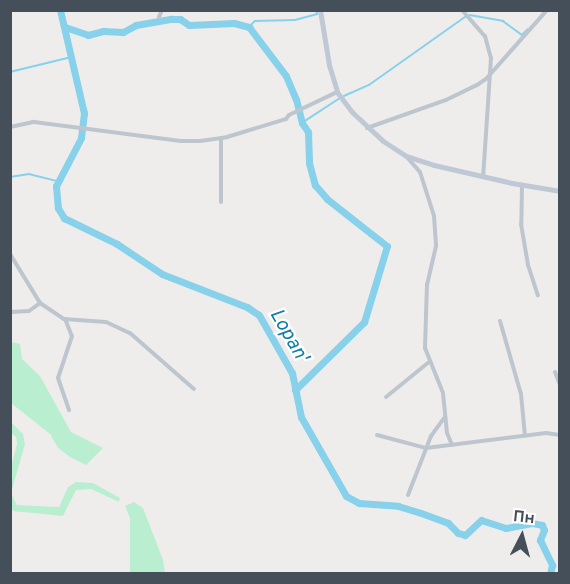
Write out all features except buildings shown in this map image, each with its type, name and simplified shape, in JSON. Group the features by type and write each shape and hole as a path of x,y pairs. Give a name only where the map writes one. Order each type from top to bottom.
{"street":[{"path":"159,17 162,10"},
{"path":"320,10 329,64 337,92 367,128 406,156 420,172 432,206 436,238 425,309 425,348 443,393 447,432 452,445"},
{"path":"462,10 485,36 492,71 483,177"},
{"path":"367,128 446,100 477,86 547,10"},
{"path":"10,127 34,122 181,141 221,138 286,119 289,115 337,92"},
{"path":"221,138 221,201"},
{"path":"406,156 483,177 560,191"},
{"path":"420,172 423,166 432,164"},
{"path":"522,185 521,224 530,272 538,295"},
{"path":"10,255 40,303 64,319 106,322 130,333 194,389"},
{"path":"10,312 29,311 40,303"},
{"path":"64,319 72,336 58,378 69,410"},
{"path":"500,321 521,394 525,436"},
{"path":"386,397 429,362"},
{"path":"555,372 560,386"},
{"path":"408,495 435,428 445,417"},
{"path":"376,435 426,448 546,433 560,435"}],"green space":[{"path":"11,342 20,344 22,359 40,376 71,432 103,448 86,465 58,448 50,434 11,403"},
{"path":"11,422 23,434 25,444 11,493 11,467 17,444 16,437 11,433"},
{"path":"76,482 93,483 120,498 119,502 91,489 76,490 63,516 13,511 11,507 11,494 17,505 59,507 68,487"},
{"path":"134,502 143,508 163,560 165,573 130,573 130,518 125,506"}],"waterway":[{"name":"Lopan'","path":"60,10 84,113 81,138 56,186 58,208 64,218 117,244 162,274 247,307 259,315 292,373 301,417 346,496 359,503 398,506 421,513 448,523 458,533 465,535 481,520 506,528 532,523 542,525 544,530 540,540 552,565 550,574"},
{"path":"249,27 255,21 295,20 317,14 316,10"},
{"path":"470,15 503,21 522,35 528,29"},
{"path":"344,96 369,85 465,17"},
{"path":"65,27 88,35 103,31 123,32 136,25 171,19 180,19 189,25 234,23 249,27 286,76 296,99 302,123 308,132 309,163 315,185 327,199 387,246 364,322 295,390"},
{"path":"10,72 72,57"},
{"path":"302,123 340,98"},
{"path":"10,177 29,174 58,181"}]}
